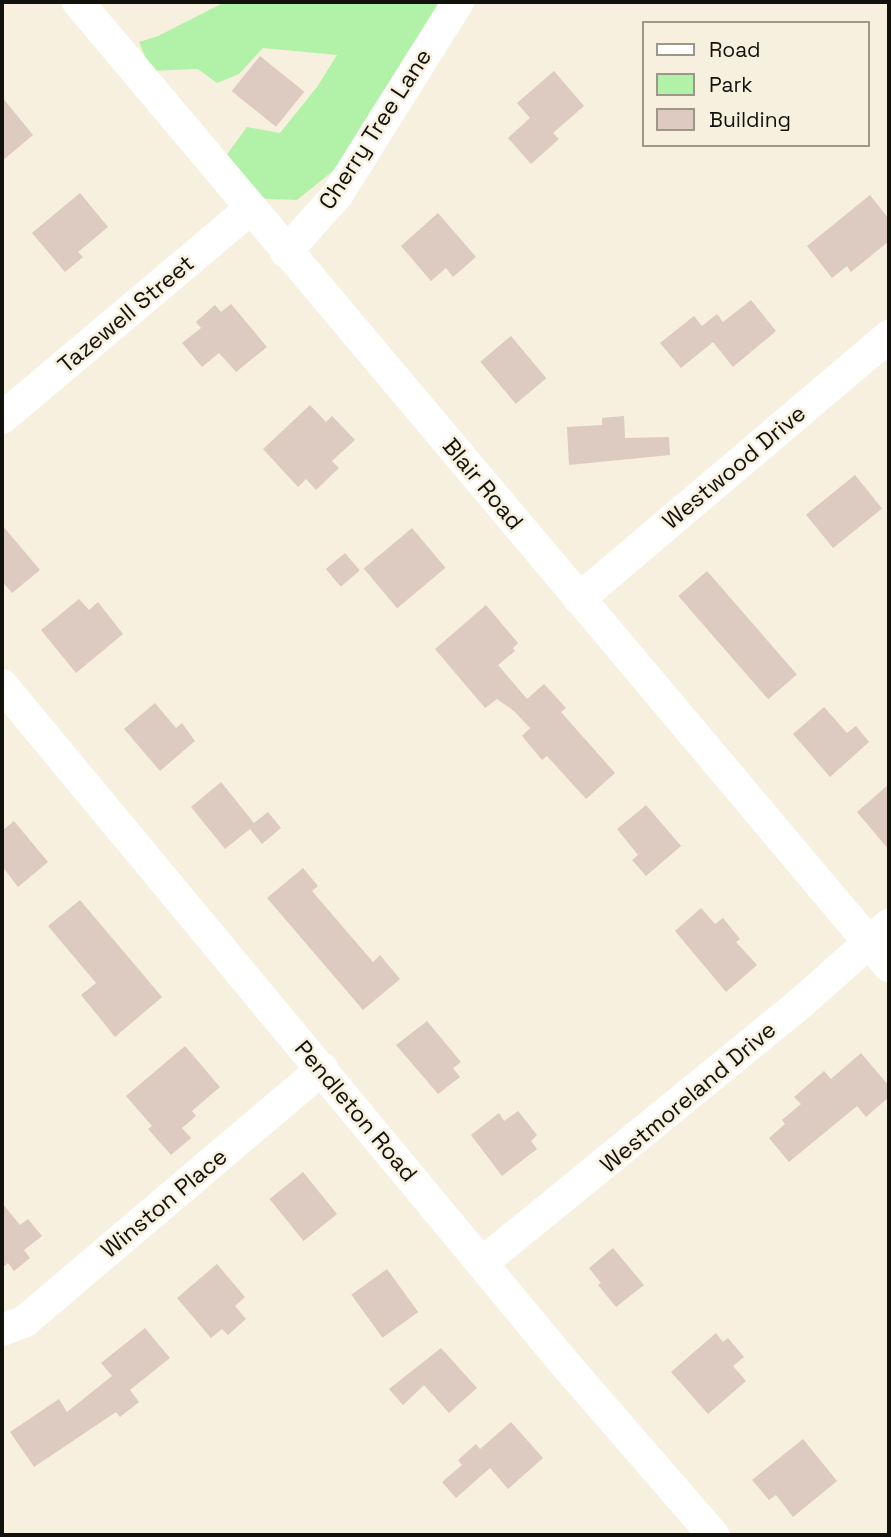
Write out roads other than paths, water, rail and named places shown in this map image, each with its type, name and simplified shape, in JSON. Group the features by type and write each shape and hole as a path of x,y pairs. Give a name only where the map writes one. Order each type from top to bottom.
{"street":[{"name":"Blair Road","path":"78,2 579,598 883,945"},
{"name":"Cherry Tree Lane","path":"286,252 337,195 458,2"},
{"name":"Tazewell Street","path":"2,418 250,209"},
{"name":"Westwood Drive","path":"579,598 889,336"},
{"name":"Pendleton Road","path":"2,685 482,1263 713,1535"},
{"name":"Westmoreland Drive","path":"482,1263 751,1044 883,945"},
{"name":"Winston Place","path":"2,1330 25,1321 322,1069"}]}
